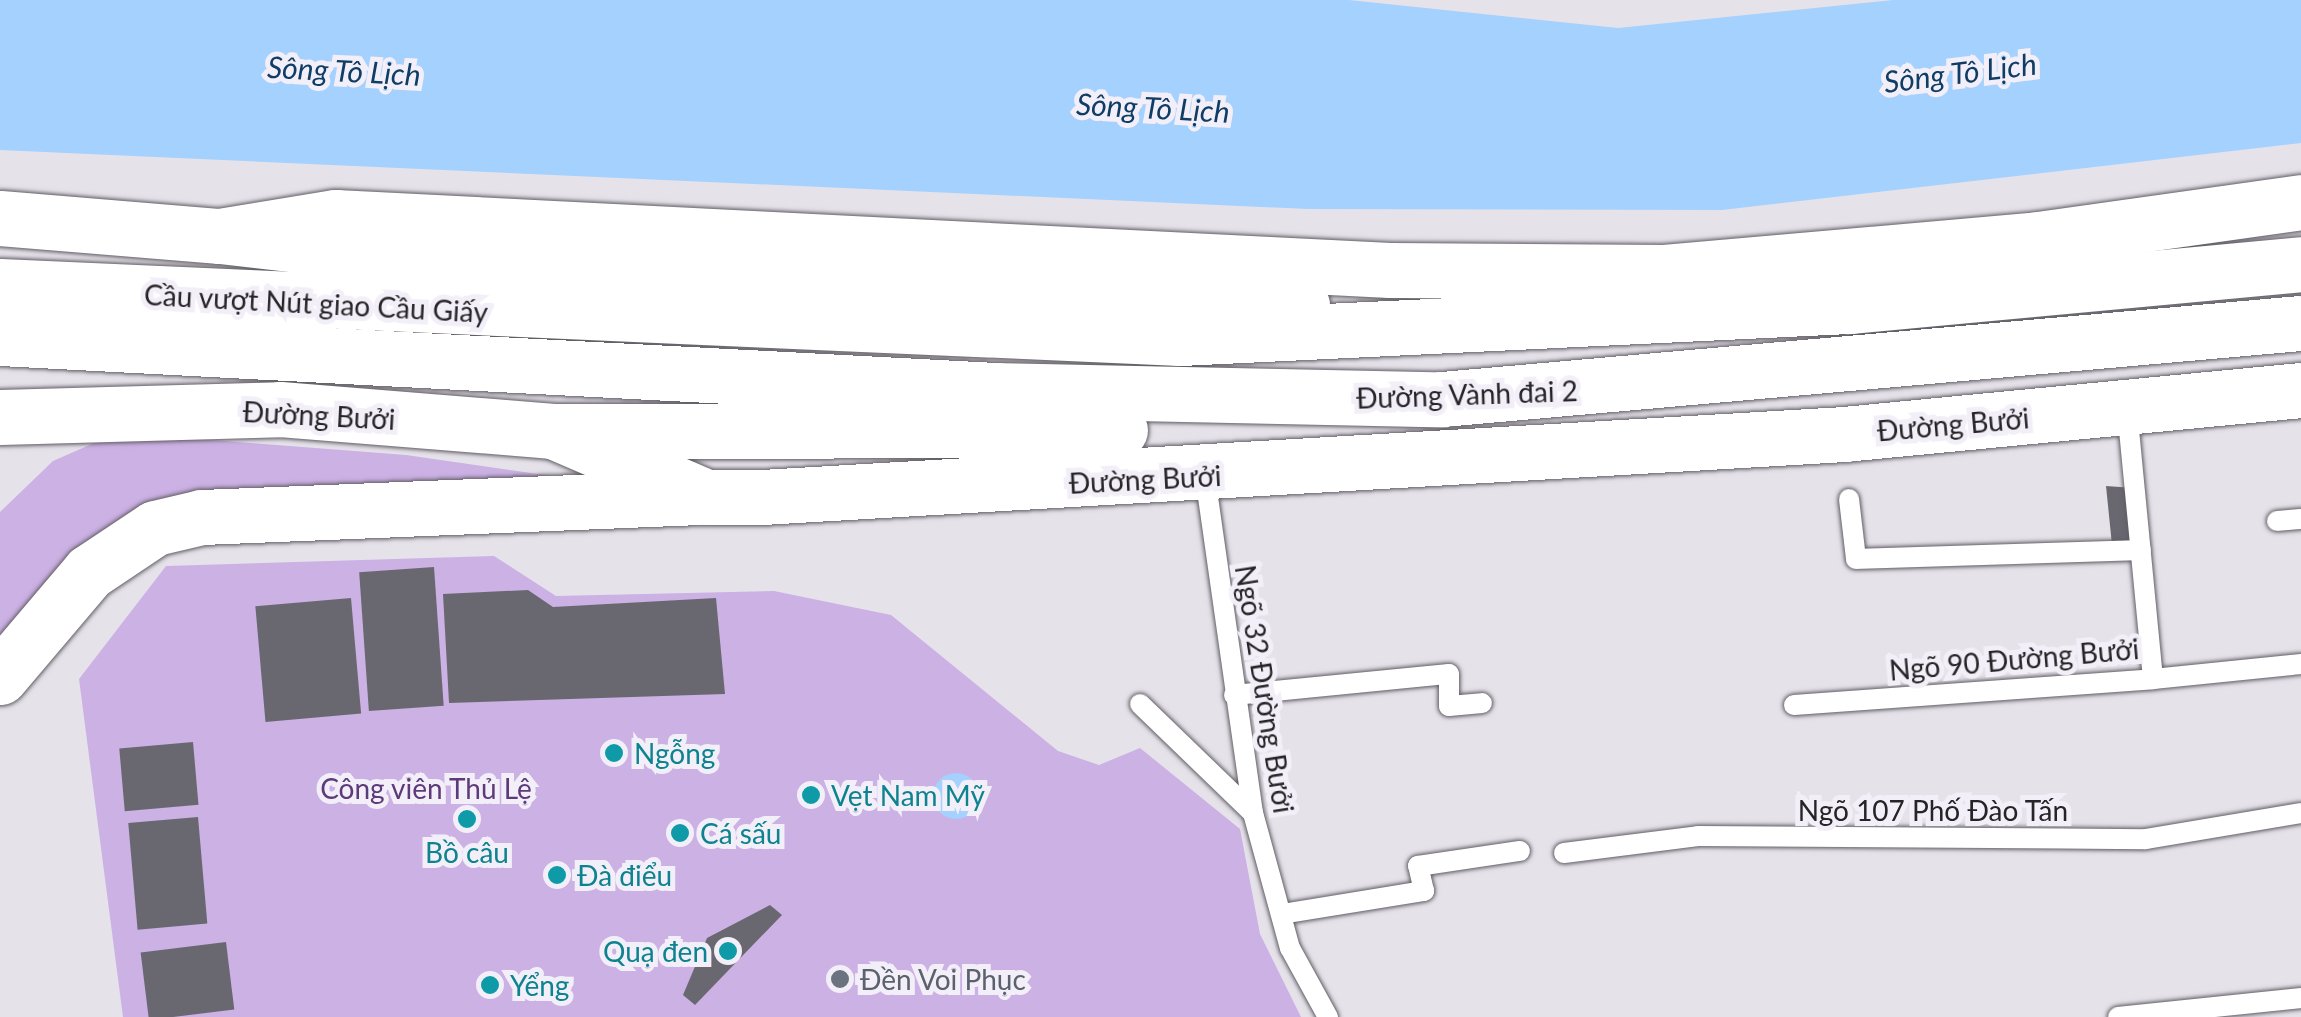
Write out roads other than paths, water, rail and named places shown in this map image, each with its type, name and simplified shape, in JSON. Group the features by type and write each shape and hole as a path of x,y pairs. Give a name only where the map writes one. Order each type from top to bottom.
{"main road":[{"path":"220,236 336,217 1390,270 1664,272 2040,239 2301,202"},
{"path":"0,218 220,236 479,266 1257,300 1449,320 1849,306 2301,264"},
{"name":"Cầu vượt Nút giao Cầu Giấy","path":"0,286 631,320 1180,338 1449,320"},
{"name":"Đường Vành đai 2","path":"631,373 1442,399 2301,323"},
{"name":"Cầu vượt Nút giao Cầu Giấy","path":"0,338 631,373"},
{"name":"Đường Bưởi","path":"0,417 280,409 552,432 706,496 1205,476 2127,408 2301,390"},
{"path":"552,432 1302,432 1442,399"},
{"path":"0,677 89,572 155,528 202,517 706,496"}],"lane":[{"name":"Ngõ 90 Đường Bưởi","path":"1794,705 2153,678 2127,408"},
{"name":"Ngõ 32 Đường Bưởi","path":"1205,476 1253,813 1288,913 1290,948 1328,1017"},
{"path":"1849,499 1856,559 2141,550"},
{"path":"2277,522 2301,519"},
{"path":"2153,678 2301,664"},
{"path":"1234,696 1448,674 1449,706 1482,703"},
{"path":"1140,704 1253,813"},
{"name":"Ngõ 107 Phố Đào Tấn","path":"1564,853 1698,836 2146,839 2301,813"},
{"path":"1288,913 1424,891 1418,866 1520,851"},
{"path":"2118,1017 2301,998"}],"water":[{"name":"Sông Tô Lịch","path":"0,0 1349,0 1618,28 1893,0 2301,0 2301,143 1722,210 1308,209 0,150"},
{"path":"956,773 972,780 979,796 972,812 956,819 940,812 933,796 940,780"}],"place":[{"name":"Ngỗng","path":"614,753"},
{"name":"Vẹt Nam Mỹ","path":"811,795"},
{"name":"Bồ câu","path":"467,819"},
{"name":"Cá sấu","path":"680,833"},
{"name":"Đà điểu","path":"557,875"},
{"name":"Quạ đen","path":"728,951"},
{"name":"Đền Voi Phục","path":"840,979"},
{"name":"Yểng","path":"490,985"}],"park label":[{"name":"Công viên Thủ Lệ","path":"426,788"}]}
